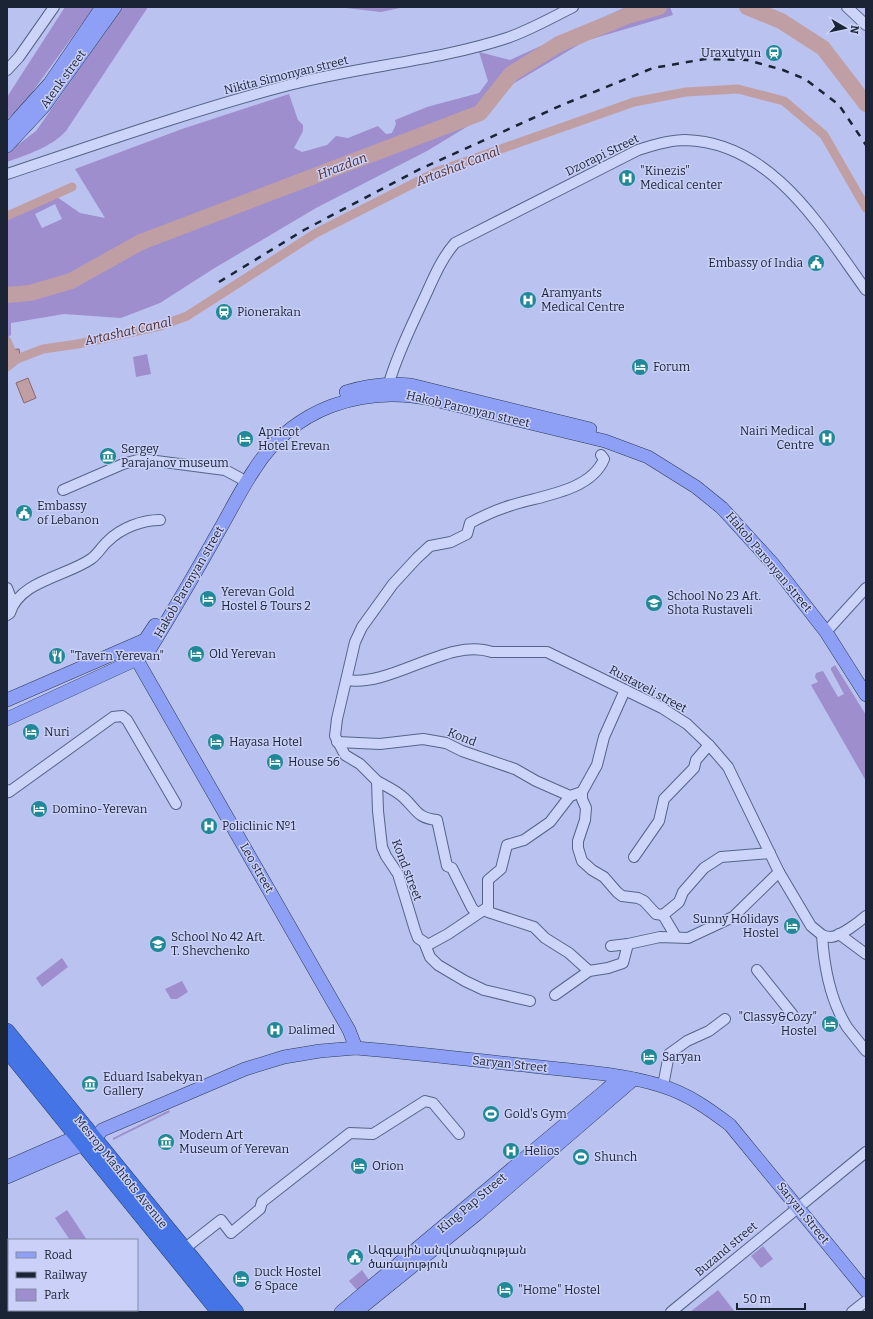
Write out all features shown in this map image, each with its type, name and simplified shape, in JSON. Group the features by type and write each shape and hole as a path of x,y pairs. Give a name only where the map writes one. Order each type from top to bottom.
{"highway":[{"name":"Mesrop Mashtots Avenue","path":"7,1031 86,1138 219,1312"},
{"name":"Mesrop Mashtots Avenue","path":"7,1050 184,1249 236,1312"}],"main road":[{"name":"Atenk street","path":"7,131 50,83 102,7"},
{"name":"Atenk street","path":"7,146 45,105 115,7"},
{"name":"Hakob Paronyan street","path":"7,700 130,648 145,640 150,634 250,461 270,438 303,413 343,393 366,386 389,383 411,385 555,419 638,444 684,468 747,524 798,583 830,631 866,680"},
{"name":"Hakob Paronyan street","path":"7,719 137,659 150,649 254,469 278,440 303,420 338,403 369,395 389,394 413,395 431,399 605,442 648,458 664,466 696,487 722,508 773,564 830,631 866,695"},
{"name":"Leo street","path":"130,648 346,1023 356,1048"},
{"name":"Saryan Street","path":"86,1138 245,1069 284,1057 320,1051 356,1048 634,1079 663,1086 684,1094 712,1111 730,1125 866,1291"},
{"name":"King Pap Street","path":"341,1312 482,1196 620,1077"},
{"name":"King Pap Street","path":"356,1312 477,1214 634,1079"},
{"path":"7,1167 86,1138"},
{"path":"7,1177 86,1138"}],"street":[{"path":"7,70 19,57 54,7"},
{"name":"Nikita Simonyan street","path":"7,174 185,115 289,85 469,49 508,38 531,29 573,7"},
{"path":"847,7 866,25"},
{"name":"Dzorapi Street","path":"389,383 395,362 437,271 445,255 455,243 638,150 656,144 685,140 714,144 765,168 788,189 817,223 866,290"},
{"path":"477,913 472,908 452,868 447,866 437,820 423,817 414,811 405,798 377,781 360,764 345,755 342,746 335,736 336,719 347,680 355,642 362,627 393,584 430,546 451,542 467,534 470,523 496,511 536,498 563,492 597,472 604,459 601,455"},
{"path":"63,490 123,464 141,460 225,470 240,478"},
{"path":"7,615 10,613 13,603 39,583 92,559 117,532 148,520 160,520"},
{"path":"7,588 13,603"},
{"path":"830,631 866,588"},
{"path":"830,631 866,594"},
{"name":"Rustaveli street","path":"347,680 357,681 385,676 417,663 468,650 486,650 492,652 547,652 668,712 687,724 709,745 728,767 779,872 811,926 822,935"},
{"path":"625,690 604,738 597,765 582,792 582,800 586,808 578,848 582,861 592,870 604,877 622,896 644,900 656,914 663,915 679,902 683,892 704,868 722,857 770,853"},
{"path":"7,790 9,792 112,717 122,716 127,720 176,804"},
{"name":"Kond","path":"338,742 346,741 380,744 423,739 446,743 462,751 515,769 536,781 570,796"},
{"path":"634,857 659,821 664,799 694,768 696,760 709,745"},
{"name":"Kond street","path":"377,781 378,811 382,847 398,874 418,938 426,946 430,957 438,965 465,981 495,993 530,1001"},
{"path":"582,792 570,796 550,822 524,840 507,845 501,868 488,880 488,912 534,927 545,938 569,953 589,971"},
{"path":"611,946 660,937 688,938 733,917 779,872"},
{"path":"426,946 448,934 488,907"},
{"path":"663,915 676,937"},
{"path":"866,916 858,923 839,934 831,937 822,935 823,954 831,995 847,1026 866,1051"},
{"path":"839,934 866,954"},
{"path":"555,995 589,971 608,968 623,963 628,944"},
{"path":"757,970 793,1015"},
{"path":"663,1086 669,1054 687,1041 709,1031 725,1019"},
{"path":"184,1249 221,1220 231,1233 260,1209 262,1202 350,1133 373,1134 424,1101 433,1103 459,1134"},
{"name":"Buzand street","path":"671,1312 866,1152"},
{"path":"852,1312 866,1301"}],"green space":[{"path":"65,7 94,7 25,102 7,119 7,97"},
{"path":"123,7 148,7 66,131 46,146 7,162 7,153 36,131"},
{"path":"337,7 405,7 381,12"},
{"path":"626,7 670,7 673,15 585,41 511,85 478,120 427,151 316,208 213,269 160,303 121,318 64,314 11,323 11,335 7,338 7,220 57,197 80,213 105,218 75,169 182,129 289,94 298,120 303,125 303,131 294,148 302,152 327,145 336,136 348,138 378,126 386,134 392,133 396,124 395,120 427,107 479,93 488,81 479,52 510,60","holes":["55,204 62,219 42,228 35,214"]},
{"path":"147,354 151,374 136,377 133,357"},
{"path":"835,665 866,715 866,781 811,685 818,682 815,677 816,673 823,671 838,697 844,694 831,670 831,668"},
{"path":"62,958 68,967 42,987 36,978"},
{"path":"182,981 188,992 177,999 171,999 165,989"},
{"path":"169,1110 170,1112 113,1140 113,1138"},
{"path":"67,1210 86,1239 69,1239 55,1218"},
{"path":"763,1246 773,1259 761,1268 751,1256"},
{"path":"362,1270 369,1280 357,1290 349,1281"},
{"path":"718,1290 735,1312 690,1312"}],"shaded area":[{"path":"19,349 20,355 7,363 7,350"},
{"path":"28,378 36,398 24,403 16,383"}],"waterway":[{"name":"Hrazdan","path":"7,295 30,293 71,281 141,242 480,113 511,74 559,44 627,16 659,7"},
{"name":"Hrazdan","path":"747,7 781,21 823,48 866,104"},
{"name":"Artashat Canal","path":"7,367 17,359 43,349 78,344 160,326 187,316 316,233 436,172 634,102 686,92 738,89 784,101 824,135 866,208"},
{"path":"7,216 72,187"},
{"path":"7,341 12,353 7,358"}],"railway":[{"path":"219,282 304,230 418,170 562,105 653,68 705,59 747,60 783,70 805,79 839,105 866,145"}],"place":[{"name":"Uraxutyun","path":"774,53"},
{"name":"\"Kinezis\" Medical center","path":"627,178"},
{"name":"Embassy of India","path":"816,263"},
{"name":"Aramyants Medical Centre","path":"528,300"},
{"name":"Pionerakan","path":"224,312"},
{"name":"Forum","path":"640,367"},
{"name":"Nairi Medical Centre","path":"827,438"},
{"name":"Apricot Hotel Erevan","path":"245,439"},
{"name":"Sergey Parajanov museum","path":"108,456"},
{"name":"Embassy of Lebanon","path":"24,513"},
{"name":"Yerevan Gold Hostel & Tours 2","path":"208,599"},
{"name":"School No 23 Aft. Shota Rustaveli","path":"654,603"},
{"name":"Old Yerevan","path":"196,654"},
{"name":"\"Tavern Yerevan\"","path":"57,656"},
{"name":"Nuri","path":"31,732"},
{"name":"Hayasa Hotel","path":"216,742"},
{"name":"House 56","path":"275,762"},
{"name":"Domino-Yerevan","path":"39,809"},
{"name":"Policlinic №1","path":"209,826"},
{"name":"Sunny Holidays Hostel","path":"792,926"},
{"name":"School No 42 Aft. T. Shevchenko","path":"158,944"},
{"name":"\"Classy&Cozy\" Hostel","path":"830,1024"},
{"name":"Dalimed","path":"275,1030"},
{"name":"Saryan","path":"649,1057"},
{"name":"Eduard Isabekyan Gallery","path":"90,1084"},
{"name":"Gold's Gym","path":"491,1114"},
{"name":"Modern Art Museum of Yerevan","path":"166,1142"},
{"name":"Helios","path":"511,1151"},
{"name":"Shunch","path":"581,1157"},
{"name":"Orion","path":"359,1166"},
{"name":"Ազգային անվտանգության ծառայություն","path":"355,1257"},
{"name":"Duck Hostel & Space","path":"241,1279"},
{"name":"\"Home\" Hostel","path":"505,1290"}]}
